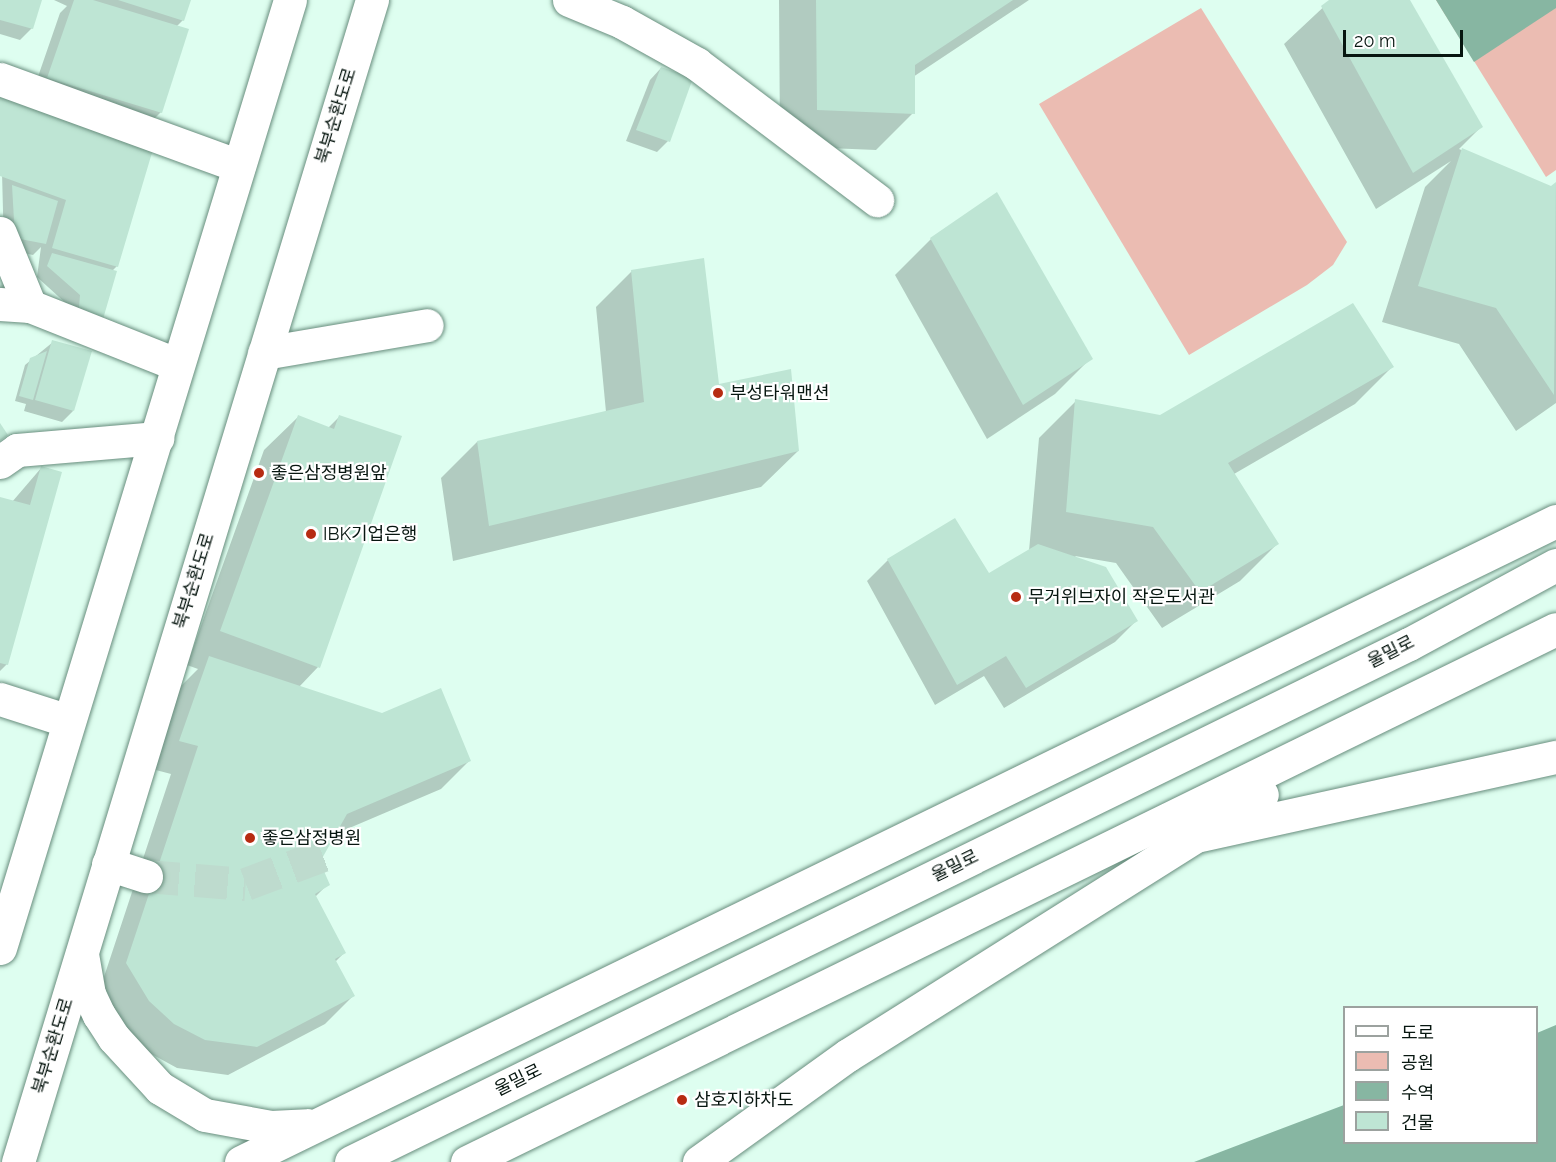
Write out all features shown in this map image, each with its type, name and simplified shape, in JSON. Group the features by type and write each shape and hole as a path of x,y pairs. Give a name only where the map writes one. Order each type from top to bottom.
{"main road":[{"path":"0,947 290,0"},
{"name":"북부순환도로","path":"18,1162 372,0"},
{"path":"569,0 622,22 698,64 877,200"},
{"path":"0,79 239,166"},
{"path":"0,233 15,305 178,365"},
{"path":"264,353 427,325"},
{"path":"0,462 17,450 157,438"},
{"path":"241,1162 1556,521"},
{"name":"울밀로","path":"351,1162 1409,644 1556,565"},
{"path":"467,1162 1556,629"},
{"path":"699,1162 848,1055 1429,690"},
{"path":"0,699 69,721"},
{"path":"1192,837 1556,757"},
{"path":"108,864 146,876"},
{"path":"82,950 84,974 99,1015 114,1038 160,1088 205,1115 236,1122 271,1127 326,1121"}],"green space":[{"path":"1436,0 1556,0 1556,170 1546,177"},
{"path":"1201,8 1347,242 1333,265 1307,285 1189,355 1039,104"}],"water":[{"path":"1436,0 1556,0 1556,8 1474,62"},
{"path":"1556,1025 1556,1162 1194,1162 1343,1105 1343,1144 1538,1144 1538,1033"}],"building":[{"path":"0,0 42,0 33,29 0,20"},
{"path":"74,0 93,0 189,29 162,113 47,78"},
{"path":"118,0 191,0 184,21"},
{"path":"816,0 1013,0 915,65 915,114 817,110"},
{"path":"1329,0 1410,0 1483,127 1413,173 1321,6"},
{"path":"661,67 693,78 670,142 636,130"},
{"path":"0,95 154,146 118,267 52,248 66,200 0,176"},
{"path":"1462,148 1551,186 1556,182 1554,395 1496,308 1418,286"},
{"path":"12,185 58,201 46,244 15,238"},
{"path":"997,192 1093,359 1023,405 930,238"},
{"path":"52,253 117,271 101,326 78,319 80,295 47,266"},
{"name":"부성타워맨션","path":"704,258 719,384 791,369 799,451 489,526 477,441 644,402 631,270"},
{"path":"1353,303 1394,367 1228,463 1279,544 1200,592 1153,527 1066,512 1075,399 1160,415"},
{"path":"52,340 92,351 74,411 35,400"},
{"path":"47,351 33,400 19,396 30,358"},
{"name":"IBK기업은행","path":"298,415 334,429 339,415 402,436 320,668 220,631"},
{"path":"0,423 8,435 0,441"},
{"path":"41,466 62,472 8,665 0,663 0,497 30,505"},
{"name":"무거위브자이 작은도서관","path":"955,518 989,573 1038,544 1106,567 1138,621 1026,688 1006,656 957,685 887,559"},
{"name":"좋은삼정병원","path":"209,656 382,713 441,688 471,761 347,814 320,862 330,885 315,894 346,953 335,959 355,996 257,1047 205,1040 174,1024 149,1001 126,963 198,746 179,741"}],"tunnel":[{"path":"146,876 246,884 331,852"}],"place":[{"name":"부성타워맨션","path":"718,393"},
{"name":"좋은삼정병원앞","path":"259,473"},
{"name":"IBK기업은행","path":"311,534"},
{"name":"무거위브자이 작은도서관","path":"1016,597"},
{"name":"좋은삼정병원","path":"250,838"},
{"name":"삼호지하차도","path":"682,1100"}]}
